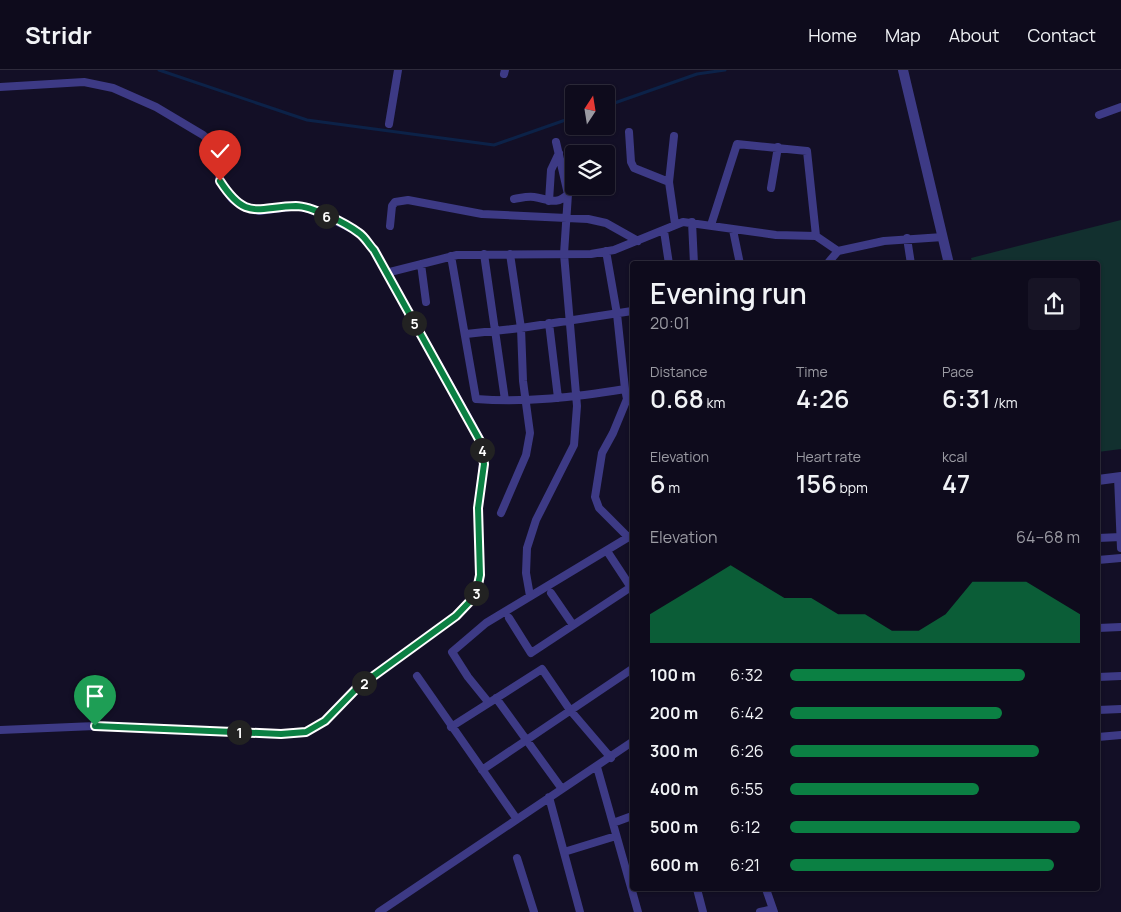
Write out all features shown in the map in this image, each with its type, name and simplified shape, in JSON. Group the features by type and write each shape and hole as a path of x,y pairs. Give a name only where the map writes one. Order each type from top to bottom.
{"street":[{"path":"388,124 398,70"},
{"path":"903,70 948,261"},
{"path":"0,87 84,82 113,88 156,107 204,135 214,145 220,181 232,199 244,207 259,211 297,206 334,219 360,233 374,250 480,441 484,464 478,508 480,575 476,595 467,606 357,688 325,721 306,732 281,734 95,726 0,730"},
{"path":"1099,115 1121,107"},
{"path":"629,132 631,162 634,168 669,182"},
{"path":"674,136 669,182 675,224"},
{"path":"556,142 565,180"},
{"path":"710,225 738,144 778,147 807,151 816,236"},
{"path":"771,188 778,147"},
{"path":"549,201 551,170 559,153"},
{"path":"514,199 526,197 549,201 562,200 567,195"},
{"path":"530,596 526,573 527,548 536,520 574,445 576,397 571,319 564,254 568,195"},
{"path":"390,226 392,206 395,202 408,200 482,214 606,222 638,240"},
{"path":"386,273 451,256 564,254 606,251 664,231 675,224 692,222 776,235 799,234 816,236 838,251"},
{"path":"692,222 694,261"},
{"path":"734,230 739,261"},
{"path":"664,231 669,261"},
{"path":"830,261 838,251 907,238 943,237"},
{"path":"907,238 911,261"},
{"path":"562,789 527,739 492,700 468,678 452,652 486,623 607,552 630,535 599,508 595,497 602,453 630,399 625,389 617,314 606,251"},
{"path":"484,254 505,400"},
{"path":"501,513 526,455 530,433 520,328 510,254"},
{"path":"451,256 476,399 526,400 576,397 625,389"},
{"path":"422,264 426,302"},
{"path":"466,334 630,311"},
{"path":"549,323 558,398"},
{"path":"1100,480 1120,477 1121,548"},
{"path":"1100,538 1121,537"},
{"path":"607,552 630,585"},
{"path":"1100,560 1121,558"},
{"path":"509,618 531,653 630,589"},
{"path":"551,593 573,625"},
{"path":"1100,628 1121,626"},
{"path":"451,727 542,669 570,710 610,758"},
{"path":"482,770 630,670"},
{"path":"417,676 516,818"},
{"path":"1100,678 1121,676"},
{"path":"1100,710 1121,710"},
{"path":"1100,737 1121,735"},
{"path":"379,912 516,818 597,767 630,743"},
{"path":"597,767 630,884"},
{"path":"549,797 580,912"},
{"path":"613,824 630,817"},
{"path":"564,852 616,836"},
{"path":"517,858 534,912"},
{"path":"632,891 638,912"},
{"path":"698,891 703,912"},
{"path":"760,912 773,910 767,891"}],"green space":[{"path":"1121,220 1121,449 1100,452 1100,261 972,261 971,258"}],"waterway":[{"path":"159,70 307,120 494,145 565,120"},
{"path":"615,103 697,74 725,70"}],"route":[{"path":"95,726 281,734 306,732 325,721 357,688 456,616 476,595 480,575 478,508 484,464 480,441 374,250 360,233 315,211 297,206 259,211 244,207 232,199 220,181"}]}
